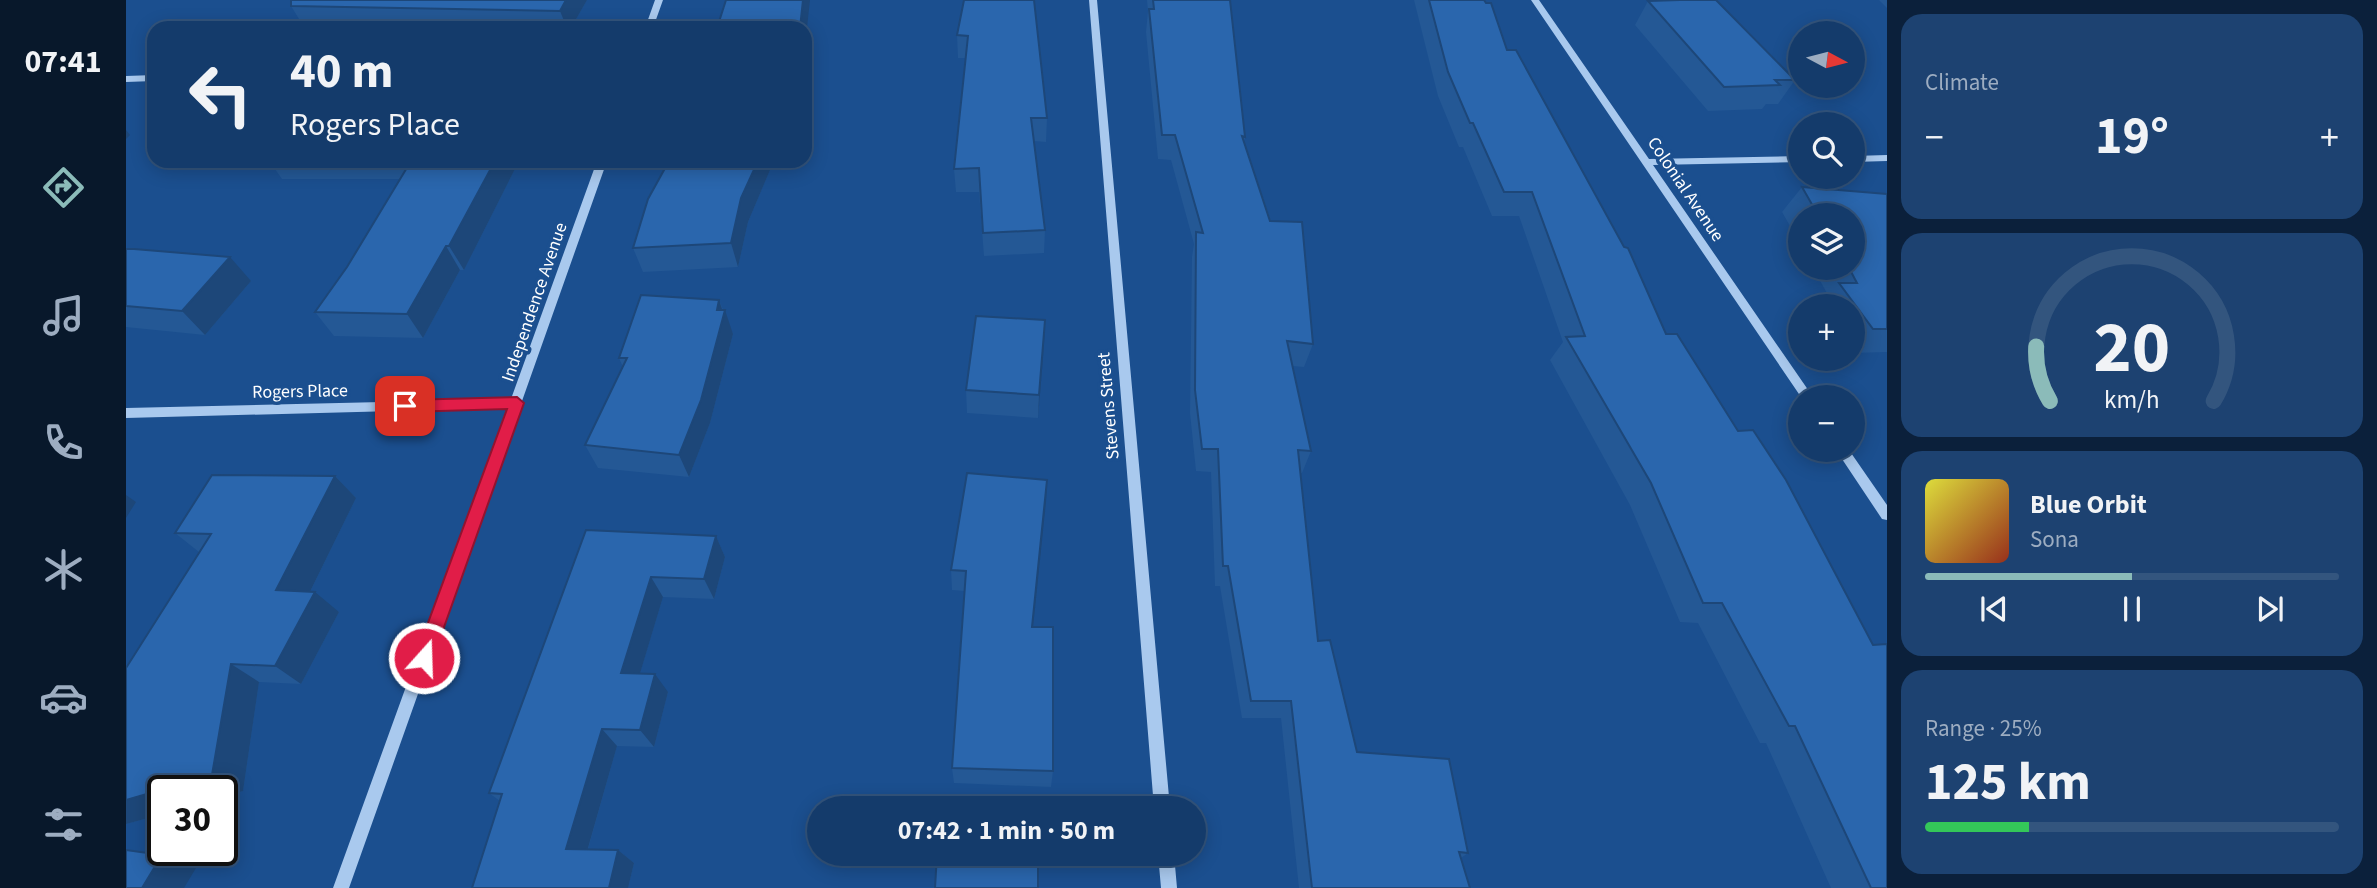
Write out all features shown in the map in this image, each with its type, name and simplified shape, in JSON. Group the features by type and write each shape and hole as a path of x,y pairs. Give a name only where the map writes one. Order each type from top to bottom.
{"street":[{"path":"652,21 659,0"},
{"name":"Stevens Street","path":"1093,0 1161,796"},
{"name":"Colonial Avenue","path":"1535,0 1799,385"},
{"path":"126,79 147,78"},
{"path":"1865,159 1887,158"},
{"path":"1646,162 1788,159"},
{"name":"Independence Avenue","path":"341,888 600,168"},
{"name":"Rogers Place","path":"126,413 517,403"},
{"path":"1851,462 1887,515"},
{"path":"1167,866 1169,888"}],"building":[{"path":"291,0 566,0 560,11 291,6"},
{"path":"726,0 803,0 801,21 719,21"},
{"path":"964,0 1034,0 1047,118 1031,118 1045,230 983,233 979,168 954,169 968,36 957,35"},
{"path":"1153,0 1230,0 1245,137 1242,136 1270,221 1302,222 1313,344 1287,341 1311,451 1298,450 1318,641 1330,640 1357,752 1449,759 1468,853 1459,852 1470,888 1312,888 1291,701 1251,701 1228,566 1223,566 1218,449 1202,449 1195,390 1196,232 1203,233 1175,135 1162,135 1149,9 1154,9"},
{"path":"1429,0 1484,0 1491,3 1507,50 1516,50 1624,247 1628,248 1666,334 1677,334 1738,431 1753,430 1786,480 1873,645 1887,644 1887,888 1871,888 1795,726 1789,726 1722,603 1703,603 1651,483 1566,337 1585,336 1532,192 1504,192 1448,72"},
{"path":"1716,0 1788,73 1788,80 1775,80 1780,85 1724,87 1648,1"},
{"path":"407,168 491,168 449,246 446,246 407,314 315,312 347,267"},
{"path":"665,168 755,168 741,198 731,243 633,248 648,199"},
{"path":"1803,189 1887,194 1887,329 1873,329 1865,318 1865,294 1847,294 1839,283 1865,280 1865,203 1811,203"},
{"path":"126,249 230,257 182,311 126,306"},
{"path":"641,295 719,300 717,310 725,310 701,400 679,455 585,445 627,358 619,358"},
{"path":"976,316 1045,320 1039,395 966,390"},
{"path":"967,473 1047,480 1032,627 1053,627 1053,771 952,768 966,571 951,570"},
{"path":"212,475 335,476 276,590 315,592 275,666 231,664 212,775 147,775 147,794 126,800 126,668 211,534 175,533"},
{"path":"586,530 716,536 704,579 651,577 621,673 655,674 640,730 602,729 566,849 618,850 609,888 472,888 502,794 489,793"},
{"path":"126,850 147,853 147,866 155,866 142,888 126,888"},
{"path":"936,866 1038,866 1038,888 935,888"}],"route":[{"path":"405,406 517,403 424,658"}]}
